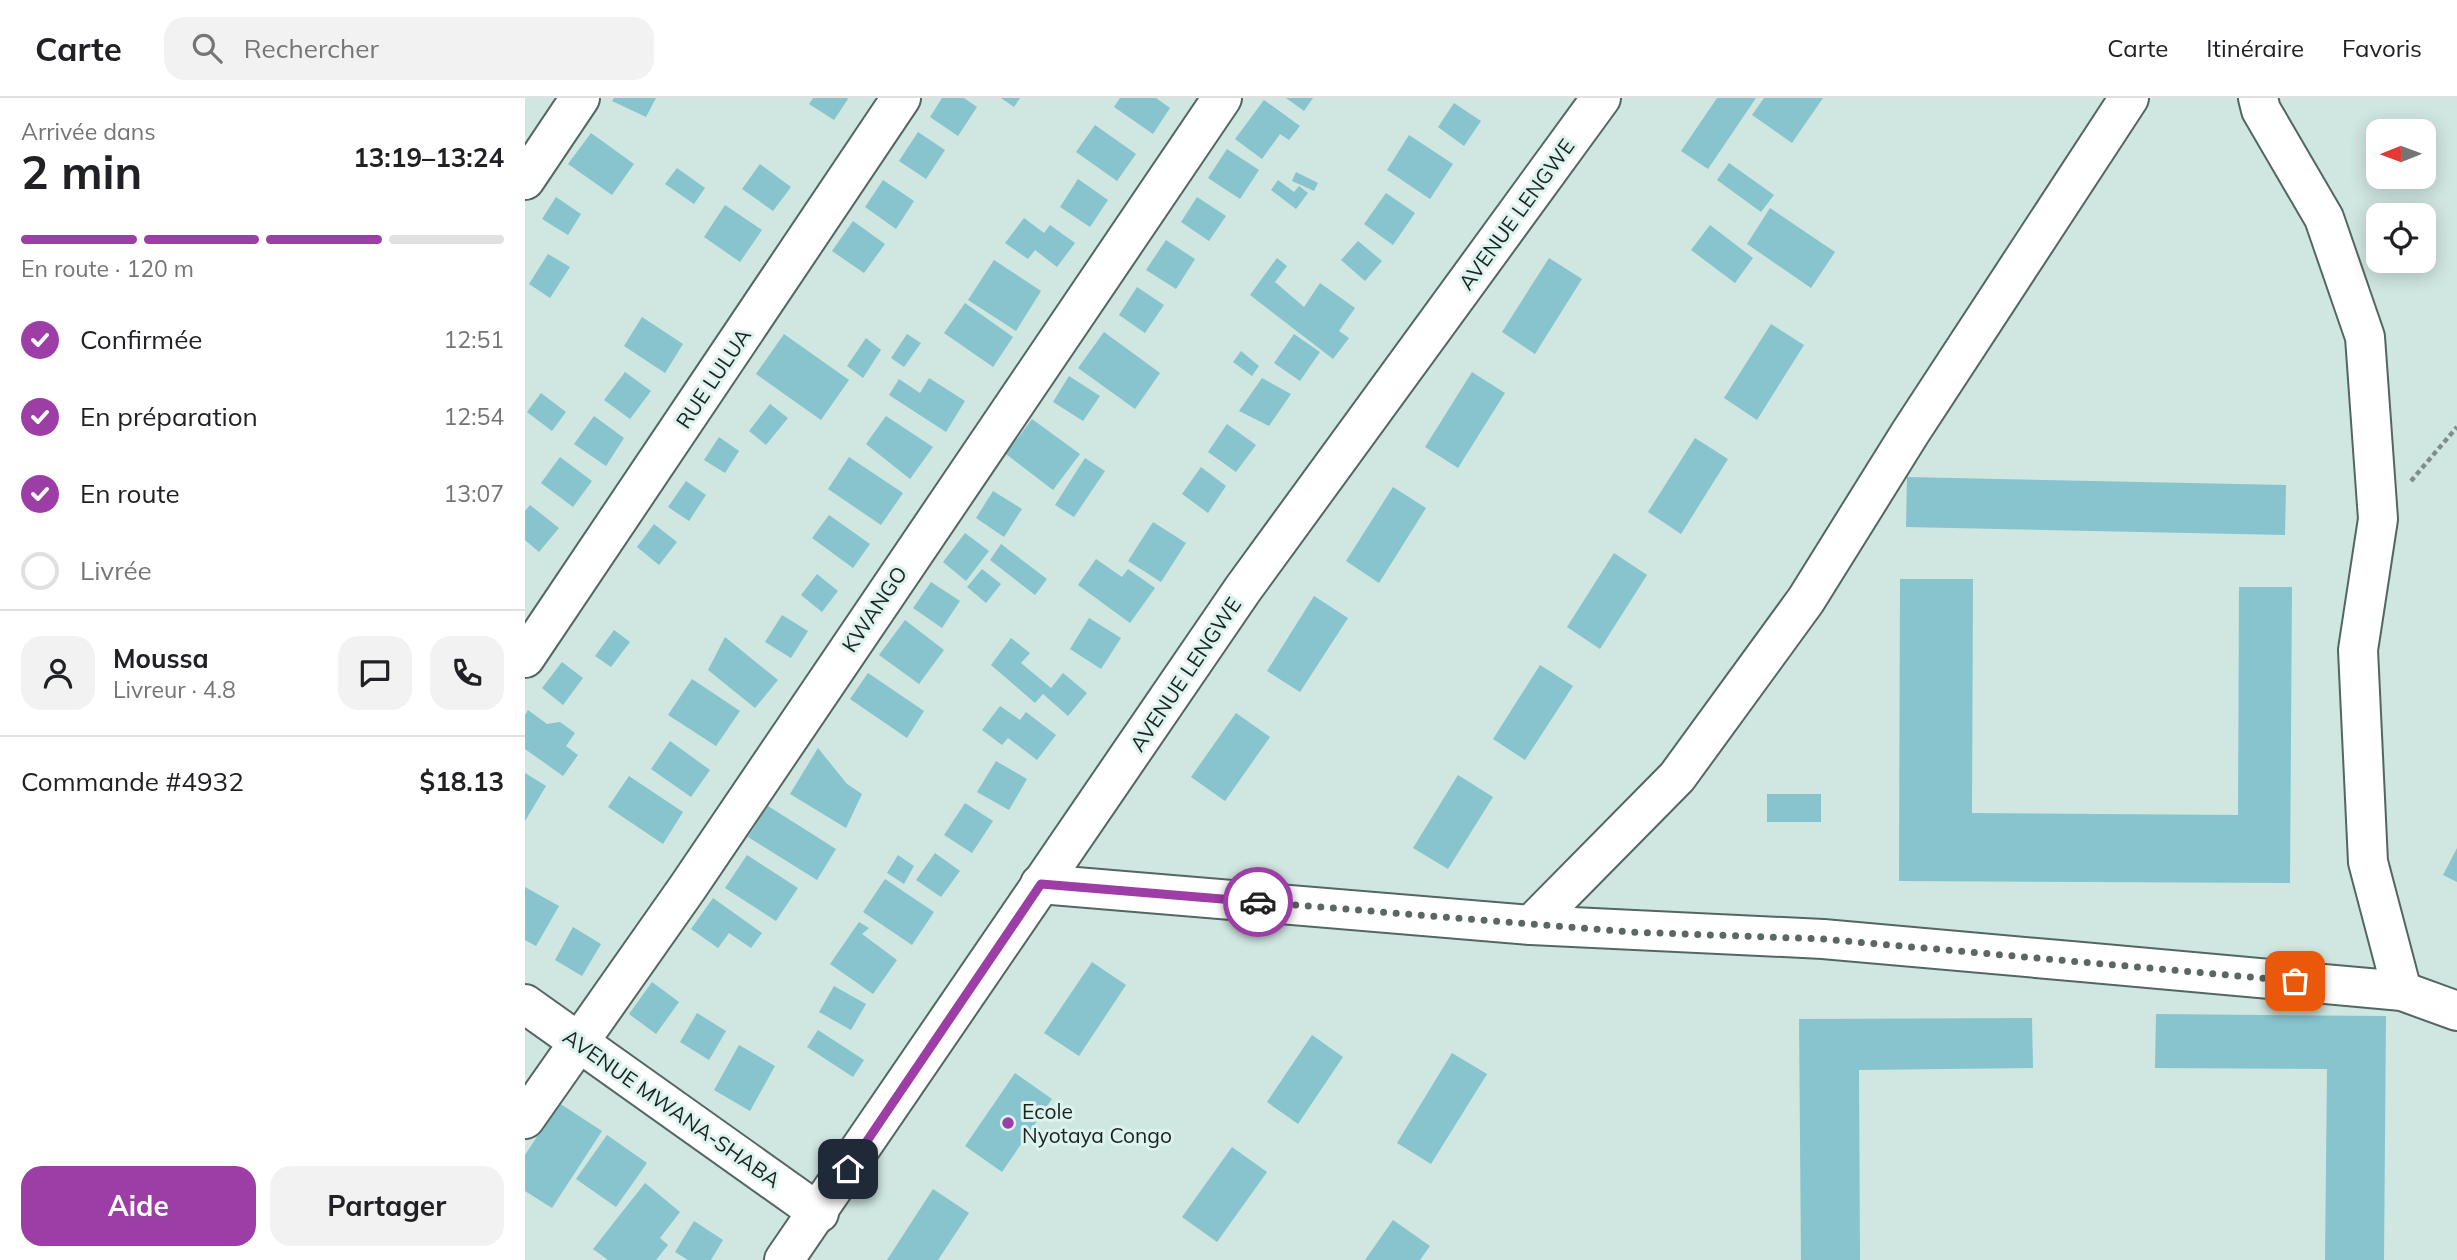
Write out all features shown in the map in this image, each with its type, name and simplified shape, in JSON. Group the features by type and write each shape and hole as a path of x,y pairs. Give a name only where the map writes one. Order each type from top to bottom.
{"street":[{"path":"525,180 580,98"},
{"name":"RUE LULUA","path":"525,657 901,98"},
{"name":"KWANGO","path":"525,1119 688,887 1221,98"},
{"name":"AVENUE LENGWE","path":"784,1260 819,1213 1243,589 1601,98"},
{"path":"1531,925 1677,777 1806,600 1910,433 2129,98"},
{"path":"2258,98 2261,110 2324,218 2365,337 2378,519 2358,650 2368,849 2383,926 2402,991"},
{"path":"1041,884 1531,925 1823,939 2402,991 2457,1011"},
{"name":"AVENUE MWANA-SHABA","path":"525,1004 819,1213"}],"path":[{"path":"2378,519 2457,427"}],"building":[{"path":"614,98 656,98 646,117 612,101"},
{"path":"813,98 848,99 834,120 809,104"},
{"path":"942,98 964,98 977,107 958,136 930,117"},
{"path":"1001,98 1020,98 1014,107"},
{"path":"1120,98 1156,98 1170,108 1153,134 1114,107"},
{"path":"1286,98 1313,98 1304,111"},
{"path":"1717,98 1756,98 1708,169 1681,151"},
{"path":"1764,98 1823,98 1792,143 1752,115"},
{"path":"1264,100 1300,126 1289,140 1280,134 1262,159 1235,139"},
{"path":"1454,103 1481,121 1464,146 1438,127"},
{"path":"1095,125 1136,154 1117,181 1076,152"},
{"path":"918,132 945,150 926,179 899,161"},
{"path":"591,133 634,164 612,195 568,164"},
{"path":"1409,135 1453,164 1430,199 1387,170"},
{"path":"1227,149 1259,170 1240,199 1208,178"},
{"path":"1729,163 1774,195 1761,212 1717,180"},
{"path":"760,164 791,187 773,211 742,189"},
{"path":"677,168 705,188 694,204 665,184"},
{"path":"1296,172 1318,183 1314,191 1292,181"},
{"path":"1078,179 1108,200 1090,227 1060,207"},
{"path":"883,180 914,201 896,229 865,207"},
{"path":"1278,180 1294,192 1299,186 1308,193 1296,209 1271,190"},
{"path":"1386,193 1415,213 1393,245 1364,224"},
{"path":"556,197 581,214 568,235 542,219"},
{"path":"1197,197 1226,216 1209,241 1181,222"},
{"path":"725,205 762,230 740,262 704,237"},
{"path":"1770,208 1835,252 1811,288 1747,244"},
{"path":"1024,218 1044,233 1050,225 1075,243 1057,267 1035,250 1028,259 1005,243"},
{"path":"853,221 885,244 864,273 832,251"},
{"path":"1710,225 1753,258 1735,283 1691,250"},
{"path":"1166,240 1195,259 1176,289 1146,270"},
{"path":"1358,241 1382,261 1365,281 1341,260"},
{"path":"548,254 570,267 550,298 529,284"},
{"path":"1277,258 1287,266 1275,282 1304,307 1320,283 1355,308 1339,331 1349,338 1333,359 1250,295"},
{"path":"1549,258 1582,279 1535,354 1502,332"},
{"path":"994,260 1041,291 1016,331 968,300"},
{"path":"1137,287 1164,305 1145,333 1119,315"},
{"path":"965,303 1013,337 993,367 944,333"},
{"path":"642,317 683,344 665,373 624,346"},
{"path":"1771,324 1804,345 1757,420 1724,398"},
{"path":"1104,332 1160,373 1135,409 1078,368"},
{"path":"784,334 849,380 821,420 756,374"},
{"path":"907,334 921,343 904,367 891,358"},
{"path":"1294,334 1320,352 1300,381 1274,363"},
{"path":"866,338 881,350 863,378 847,366"},
{"path":"1241,351 1259,366 1252,376 1233,362"},
{"path":"625,372 651,391 630,419 604,400"},
{"path":"1472,372 1505,393 1458,468 1425,447"},
{"path":"1069,376 1100,396 1083,421 1053,402"},
{"path":"929,378 965,401 946,432 889,395 899,379 920,393"},
{"path":"1262,378 1291,394 1269,426 1239,411"},
{"path":"541,393 566,412 552,431 527,412"},
{"path":"770,404 788,418 766,445 749,431"},
{"path":"594,416 624,438 606,466 574,444"},
{"path":"886,416 933,447 910,479 866,444"},
{"path":"1032,419 1080,454 1053,490 1006,454"},
{"path":"1227,424 1256,445 1236,472 1208,452"},
{"path":"719,437 739,451 725,473 704,460"},
{"path":"1695,438 1728,459 1681,534 1648,512"},
{"path":"560,457 592,481 573,507 541,483"},
{"path":"849,457 903,493 881,525 828,489"},
{"path":"1085,458 1105,471 1074,517 1055,505"},
{"path":"1201,467 1226,486 1208,513 1182,494"},
{"path":"1907,477 2286,485 2285,535 1906,527"},
{"path":"686,481 706,495 689,521 668,507"},
{"path":"1393,487 1426,508 1379,583 1346,561"},
{"path":"993,491 1022,509 1004,537 976,518"},
{"path":"530,505 559,528 539,552 525,540 525,511"},
{"path":"829,515 870,544 853,568 812,538"},
{"path":"1153,522 1186,543 1161,582 1128,561"},
{"path":"654,524 677,542 659,565 637,547"},
{"path":"965,533 989,551 966,581 943,562"},
{"path":"1001,544 1047,579 1035,595 990,560"},
{"path":"1614,553 1647,575 1600,649 1567,627"},
{"path":"1096,559 1122,577 1128,569 1155,588 1130,623 1078,585"},
{"path":"982,569 1001,584 986,603 967,587"},
{"path":"817,574 838,591 822,612 801,595"},
{"path":"1900,579 1973,579 1972,813 2238,815 2239,587 2292,587 2290,883 1899,881"},
{"path":"931,582 960,601 942,628 913,608"},
{"path":"1314,596 1348,618 1300,692 1267,671"},
{"path":"782,615 808,631 791,658 765,642"},
{"path":"1089,618 1121,638 1101,669 1070,649"},
{"path":"905,620 944,650 919,684 879,655"},
{"path":"614,630 630,642 611,667 595,656"},
{"path":"725,637 778,680 755,708 708,670"},
{"path":"1011,638 1030,653 1021,663 1051,688 1063,673 1087,693 1068,716 1043,694 1035,703 991,665"},
{"path":"562,662 583,678 563,705 542,688"},
{"path":"1540,665 1573,686 1525,760 1493,739"},
{"path":"868,673 924,711 907,738 850,699"},
{"path":"692,679 740,711 716,746 668,715"},
{"path":"1000,706 1020,720 1026,712 1056,735 1037,760 1008,738 1002,745 982,730"},
{"path":"528,710 547,724 560,722 575,733 566,746 578,755 563,776 525,749 525,715"},
{"path":"1236,713 1270,737 1225,801 1191,777"},
{"path":"670,741 710,770 691,797 651,769"},
{"path":"818,748 847,784 862,794 846,828 790,794"},
{"path":"996,761 1027,779 1009,810 977,792"},
{"path":"525,773 546,786 525,821"},
{"path":"1458,775 1493,797 1448,869 1413,848"},
{"path":"629,776 683,812 663,844 608,807"},
{"path":"1767,794 1821,794 1821,822 1767,822"},
{"path":"965,803 993,821 972,853 944,835"},
{"path":"768,806 836,849 817,880 748,837"},
{"path":"2457,848 2457,882 2443,875"},
{"path":"935,853 960,871 941,897 916,880"},
{"path":"747,855 798,888 776,921 725,888"},
{"path":"898,855 914,866 904,884 887,873"},
{"path":"885,879 934,912 912,945 863,912"},
{"path":"525,887 559,906 536,946 525,940"},
{"path":"713,898 762,933 751,948 729,933 718,948 691,929"},
{"path":"859,922 869,928 862,934 897,960 873,994 830,964"},
{"path":"573,927 601,944 582,976 555,960"},
{"path":"1092,962 1126,985 1079,1056 1044,1033"},
{"path":"652,982 679,1002 656,1034 629,1014"},
{"path":"834,986 866,1004 851,1030 819,1012"},
{"path":"697,1013 726,1031 709,1060 680,1042"},
{"path":"2156,1014 2386,1016 2384,1260 2325,1260 2327,1069 2155,1068"},
{"path":"2032,1018 2033,1068 1859,1070 1860,1260 1801,1260 1799,1019"},
{"path":"818,1030 864,1060 853,1077 807,1047"},
{"path":"1312,1035 1343,1057 1298,1124 1267,1102"},
{"path":"739,1045 775,1066 750,1111 714,1090"},
{"path":"1452,1053 1487,1074 1431,1164 1397,1143"},
{"name":"Ecole Nyotaya Congo","path":"1015,1073 1052,1099 1002,1172 965,1146"},
{"path":"559,1103 602,1131 552,1208 525,1191 525,1155"},
{"path":"607,1135 647,1163 616,1207 576,1179"},
{"path":"1232,1147 1267,1172 1217,1242 1182,1217"},
{"path":"645,1183 680,1212 660,1238 668,1245 656,1260 608,1260 593,1249"},
{"path":"933,1189 969,1213 938,1260 887,1260"},
{"path":"1393,1220 1430,1246 1420,1260 1365,1260"},
{"path":"694,1221 723,1240 711,1260 688,1260 675,1252"}],"way so far":[{"path":"1258,902 1630,932 1823,939 2295,981"}],"place":[{"name":"Ecole Nyotaya Congo","path":"1008,1123"}],"route":[{"path":"848,1169 1041,884 1258,902"}]}
